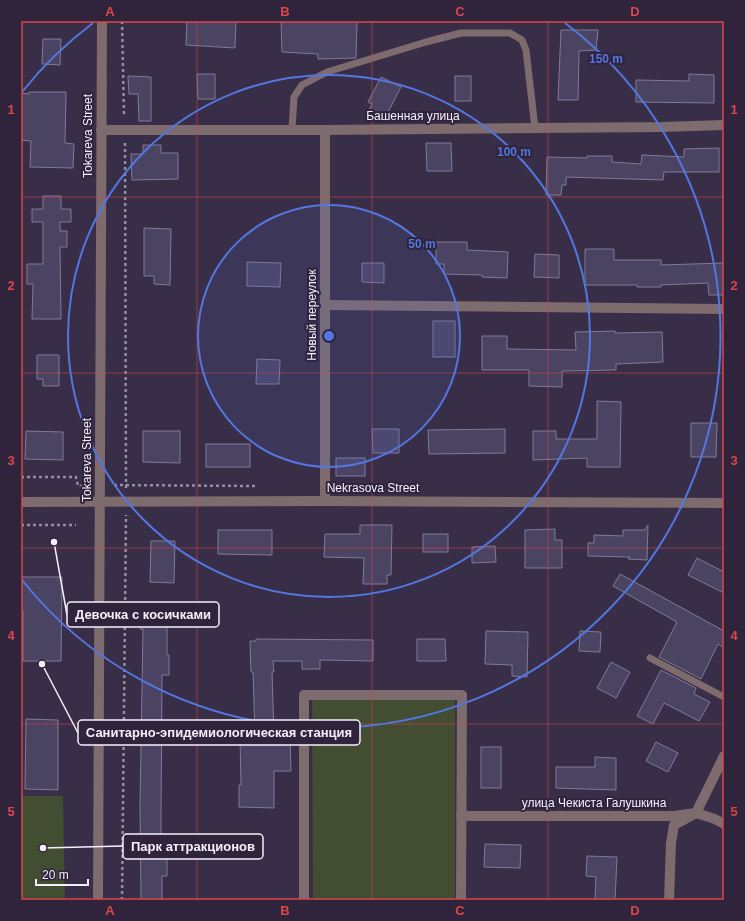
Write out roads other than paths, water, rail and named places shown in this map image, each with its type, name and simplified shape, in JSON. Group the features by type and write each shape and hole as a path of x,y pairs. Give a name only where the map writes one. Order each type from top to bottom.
{"street":[{"name":"Tokareva Street","path":"98,900 102,21"},
{"name":"Башенная улица","path":"101,130 325,130 724,125"},
{"name":"Новый переулок","path":"325,130 325,501"},
{"path":"325,305 724,309"},
{"name":"Nekrasova Street","path":"21,502 325,501 724,503"},
{"path":"304,900 304,695 462,695 461,900"},
{"path":"669,900 670,843 674,825 696,813 724,756"},
{"name":"улица Чекиста Галушкина","path":"461,816 674,816 696,813 715,819 724,824"}],"lane":[{"path":"292,129 294,97 302,85 327,72 461,33 510,33 522,40 526,50 536,128"},
{"path":"650,658 724,697"}],"place":[{"name":"Девочка с косичками","path":"54,542"},
{"name":"Санитарно-эпидемиологическая станция","path":"42,664"},
{"name":"Парк аттракционов","path":"43,848"}]}
